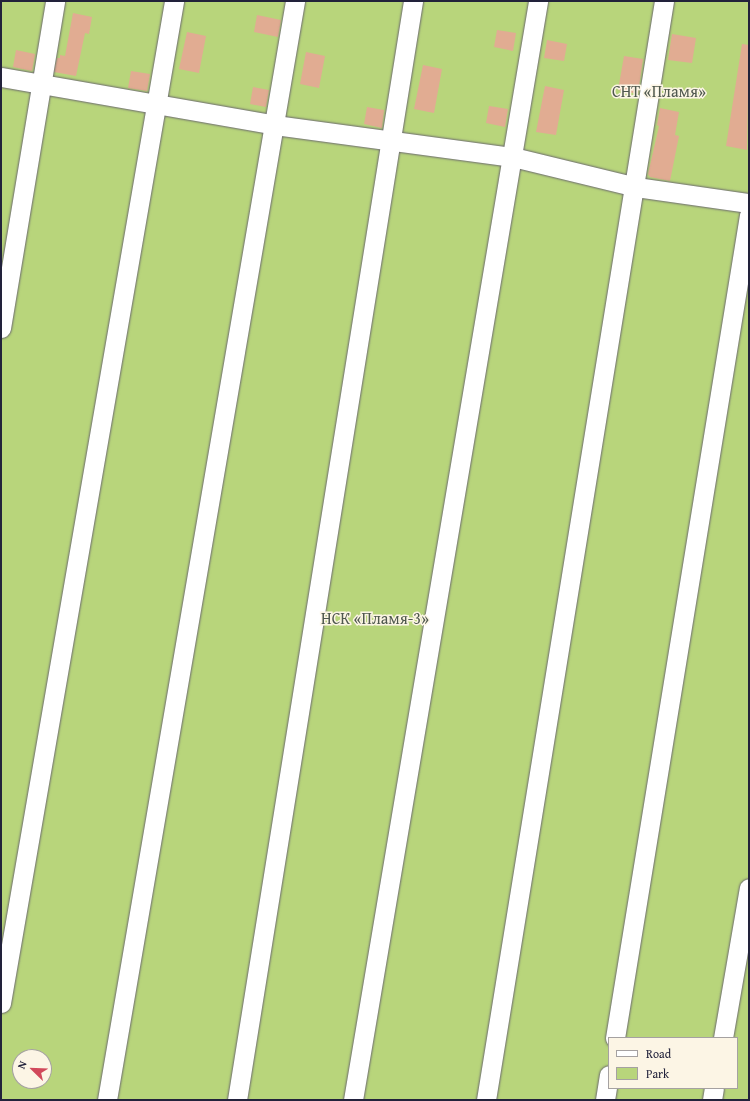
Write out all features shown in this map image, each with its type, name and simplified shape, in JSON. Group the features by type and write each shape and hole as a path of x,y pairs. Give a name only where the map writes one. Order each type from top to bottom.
{"street":[{"path":"1,328 55,1"},
{"path":"1,1003 174,1"},
{"path":"107,1100 295,1"},
{"path":"237,1100 414,1"},
{"path":"353,1100 513,157 538,1"},
{"path":"486,1100 636,187 664,1"},
{"path":"1,77 275,125 392,139 513,157 636,187 749,203"},
{"path":"615,1037 749,215"},
{"path":"723,1037 749,888"},
{"path":"605,1100 608,1081"},
{"path":"712,1100 714,1089"}],"green space":[{"name":"НСК «Пламя-3»","path":"1,1 749,1 749,1100 1,1100"}],"building":[{"path":"73,13 92,17 89,34 85,33 76,76 54,72 57,58 60,58 60,55 65,56"},
{"path":"257,15 281,20 278,37 254,32"},
{"path":"497,30 516,33 513,51 494,47"},
{"path":"187,32 206,36 199,73 179,69"},
{"path":"672,34 696,38 692,63 668,60"},
{"path":"547,40 567,44 564,61 544,58"},
{"path":"742,44 749,45 747,150 726,146"},
{"path":"16,50 35,54 32,71 13,67"},
{"path":"306,52 325,56 319,88 300,84"},
{"path":"624,56 643,59 638,94 618,90"},
{"path":"423,65 442,69 434,113 414,109"},
{"path":"131,71 150,74 147,91 128,88"},
{"path":"545,86 564,90 556,135 536,132"},
{"path":"253,87 269,90 266,107 250,104"},
{"path":"489,106 508,109 505,127 486,123"},
{"path":"367,107 384,110 382,128 364,124"},
{"path":"660,108 679,112 675,135 679,136 670,181 650,177 648,174 659,126 657,125"}],"park label":[{"name":"СНТ «Пламя»","path":"659,91"}]}
